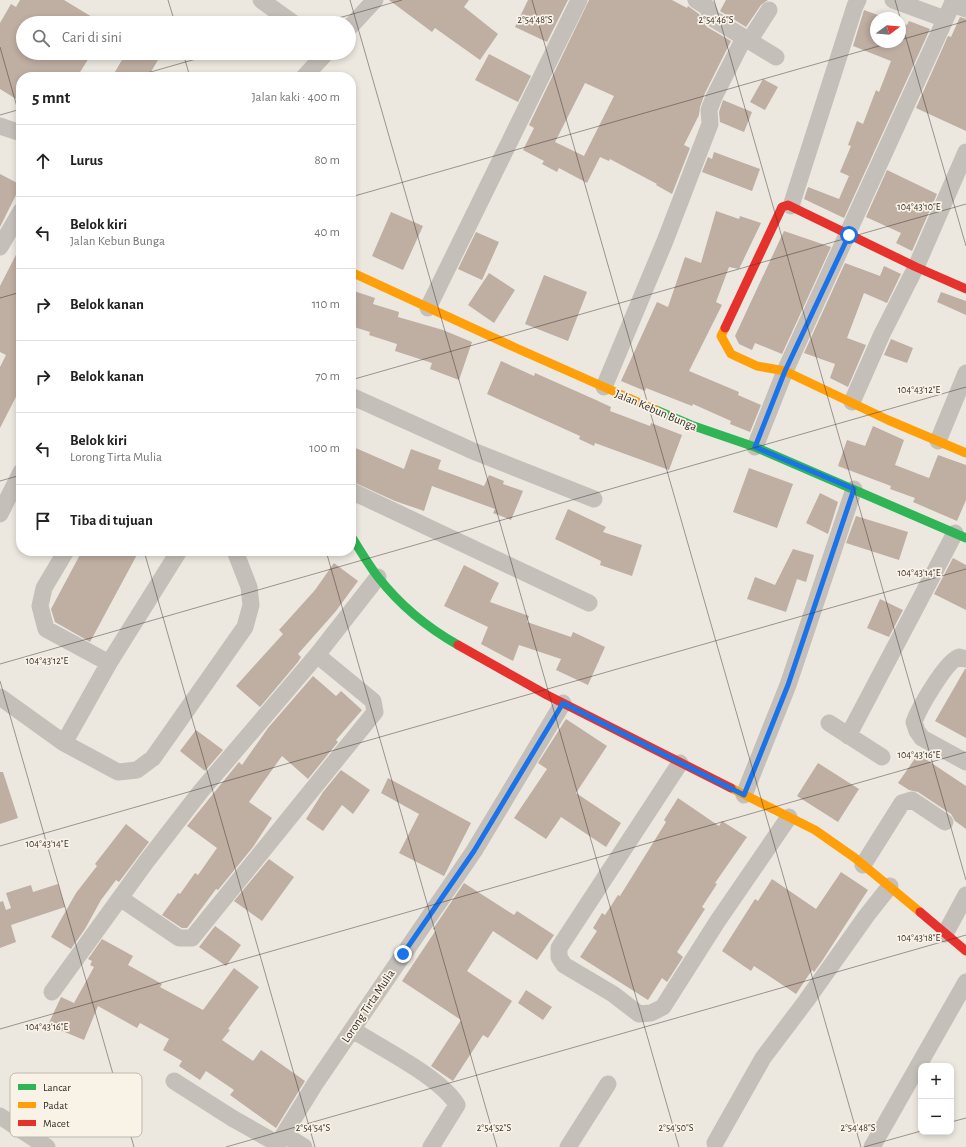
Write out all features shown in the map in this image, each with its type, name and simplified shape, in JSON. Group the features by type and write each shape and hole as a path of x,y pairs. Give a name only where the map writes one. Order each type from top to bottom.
{"street":[{"path":"261,0 283,16"},
{"path":"356,20 375,0"},
{"path":"428,308 579,0"},
{"path":"791,206 858,0"},
{"path":"893,0 945,19"},
{"path":"705,2 712,18 776,57"},
{"path":"755,447 785,371 849,235 945,19 957,4"},
{"path":"604,387 665,241 710,124 709,110 714,97 746,40 769,10"},
{"path":"309,72 320,60"},
{"path":"0,126 16,131"},
{"path":"852,402 882,334 916,267 966,152"},
{"path":"966,289 916,267 788,205 782,207 721,336 725,346 731,354 757,366 785,371 966,453"},
{"path":"0,247 16,220"},
{"name":"Jalan Kebun Bunga","path":"356,274 691,426 755,447 960,535"},
{"path":"938,441 966,373"},
{"path":"356,398 473,451 594,499"},
{"path":"0,514 16,482"},
{"path":"744,795 788,685 854,489"},
{"path":"356,494 589,603"},
{"path":"848,736 960,535"},
{"path":"356,544 378,577 404,605 446,638 563,703 815,830 839,845 890,886 966,951"},
{"path":"63,556 44,588 40,606 46,629 110,663"},
{"path":"64,743 110,663 176,556"},
{"path":"0,698 64,743 118,772 137,770 153,758 245,627 251,605 249,587 237,556"},
{"path":"52,992 201,790 317,655 378,577"},
{"path":"120,898 179,938 192,938 375,712 373,701 317,655"},
{"path":"966,659 959,657 952,661 931,691 914,722 917,731 922,738 966,762"},
{"name":"Lorong Tirta Mulia","path":"280,1142 315,1084 474,851 563,703"},
{"path":"828,723 882,757"},
{"path":"680,763 559,948 559,957 564,965 613,994 639,1014 651,1013 663,1007 717,922 788,817"},
{"path":"863,865 902,803 912,800 946,822"},
{"path":"715,1143 763,1058 806,1001 867,915 890,886"},
{"path":"945,934 966,895"},
{"path":"872,1147 966,982"},
{"path":"353,1030 417,1070 453,1098 457,1105 431,1147"},
{"path":"174,1081 232,1118 280,1142 304,1147"},
{"path":"568,1147 608,1084"},
{"path":"0,1116 10,1123"},
{"path":"32,1137 47,1147"}],"building":[{"path":"20,0 64,0 90,16 16,16 16,60 88,60 80,72 16,72 16,99 0,89 0,23 11,4 16,7"},
{"path":"389,0 469,0 464,7 498,34 480,60 435,28 432,32"},
{"path":"528,0 568,0 547,42 515,27"},
{"path":"589,0 672,0 687,8 688,6 699,14 707,27 731,41 705,93 699,115 684,145 690,148 672,194 656,185 657,184 610,159 609,161 600,157 587,183 559,168 557,172 542,164 544,161 523,150 534,128 529,125","holes":["585,83 614,96 584,156 555,142"]},
{"path":"726,0 768,0 761,5 746,27 720,11"},
{"path":"864,10 870,12 870,48 906,48 906,25 909,21 930,29 844,218 804,199 808,187 839,199 849,176 840,172 851,146 848,145 857,121 863,124 876,90 879,92 891,61 853,46"},
{"path":"960,17 966,19 966,131 916,108 948,36 951,37"},
{"path":"489,54 531,76 518,102 475,80"},
{"path":"122,60 158,60 151,72 115,72"},
{"path":"763,79 778,87 765,110 750,102"},
{"path":"723,100 752,112 744,132 720,122 719,112"},
{"path":"714,152 760,169 752,191 702,172 708,157 712,159"},
{"path":"887,170 937,194 912,251 896,243 901,233 866,217"},
{"path":"0,174 16,182 16,195 0,227"},
{"path":"716,211 739,219 740,216 761,223 739,269 729,267 716,302 722,305 689,371 739,392 738,395 761,405 750,432 730,424 731,421 693,404 692,406 646,388 645,391 621,381 657,302 668,307 685,257 701,263"},
{"path":"391,212 423,226 403,270 372,256"},
{"path":"784,231 831,247 782,354 755,343 752,350 739,344 735,336"},
{"path":"476,232 499,242 482,280 458,269"},
{"path":"16,255 16,397 0,428 0,367 6,355 0,352 0,286"},
{"path":"845,263 880,276 884,266 901,274 887,303 864,293 847,338 866,345 848,387 830,378 835,364 804,353"},
{"path":"489,273 515,290 494,323 468,305"},
{"path":"544,275 587,292 568,341 525,324"},
{"path":"356,292 375,298 373,304 399,312 398,317 443,330 472,342 459,380 430,369 432,363 395,351 397,344 369,335 370,332 356,328"},
{"path":"941,292 966,301 966,315 937,302"},
{"path":"891,339 913,348 907,363 884,355"},
{"path":"501,361 534,376 535,373 596,400 611,407 610,411 650,426 651,423 682,435 669,470 595,443 594,446 579,439 580,436 487,394"},
{"path":"873,426 904,440 895,465 929,478 938,455 966,465 966,500 957,521 913,502 915,498 890,489 891,486 838,466 847,440 865,446"},
{"path":"356,448 404,469 411,449 441,460 438,469 484,486 489,475 504,481 503,484 523,491 511,520 493,513 495,509 432,486 424,511 395,501 356,483"},
{"path":"749,468 793,484 777,528 733,512"},
{"path":"820,493 838,502 828,534 806,523"},
{"path":"568,509 606,527 603,532 642,545 632,576 600,565 601,561 555,539"},
{"path":"856,516 908,532 899,560 846,543"},
{"path":"793,549 814,555 806,582 797,579 786,612 747,599 755,577 775,585"},
{"path":"79,556 136,556 90,642 55,622 51,609"},
{"path":"953,558 966,565 966,610 934,594"},
{"path":"334,563 358,581 336,611 298,654 301,657 298,662 260,707 236,686 283,634 279,630 315,590"},
{"path":"464,565 499,583 490,602 529,616 527,622 571,637 573,632 605,647 588,685 556,670 561,659 519,645 513,661 481,644 488,627 444,606"},
{"path":"880,599 903,610 889,637 867,628"},
{"path":"966,669 966,738 935,721"},
{"path":"313,676 336,696 341,691 362,710 336,740 338,742 308,779 282,756 249,802 272,818 253,847 218,890 216,889 187,928 182,928 162,915 195,873 198,875 217,848 187,826 239,762 242,765 268,728"},
{"path":"566,719 607,746 576,793 621,823 606,847 561,817 546,839 514,818 547,769 538,763"},
{"path":"196,730 223,750 205,771 180,751"},
{"path":"918,754 966,786 966,829 955,821 951,814 918,792 909,790 898,783"},
{"path":"818,763 859,789 838,822 797,796"},
{"path":"341,770 370,790 353,814 342,805 323,831 306,819 323,792"},
{"path":"0,772 3,772 18,818 0,824"},
{"path":"388,778 471,823 444,876 399,853 419,814 381,793"},
{"path":"678,798 719,826 722,821 747,837 715,883 717,884 702,907 705,909 677,952 683,957 667,982 662,978 648,1000 580,957 597,931 593,928 602,913 605,915 618,895 620,896 666,822 664,820"},
{"path":"126,824 149,842 119,882 116,880 101,900 85,929 71,949 51,937 76,893 97,866 95,864"},
{"path":"269,859 294,877 262,921 234,901"},
{"path":"841,872 868,890 822,961 814,972 812,970 796,994 754,966 751,971 722,951 755,899 758,901 772,879 816,909"},
{"path":"464,883 514,915 517,911 554,935 537,960 493,931 467,971 512,1001 488,1038 483,1035 453,1081 431,1066 461,1020 402,981 436,930 433,929"},
{"path":"58,884 65,907 11,925 16,942 0,948 0,902 3,901 6,910 11,908 6,893 31,885 33,892"},
{"path":"215,926 241,945 226,966 199,947"},
{"path":"102,939 133,956 128,965 162,984 160,987 203,1010 234,968 259,987 228,1029 230,1030 222,1040 253,1061 261,1050 305,1081 276,1128 230,1095 234,1090 206,1071 200,1080 179,1066 182,1061 163,1050 169,1039 140,1023 137,1028 98,1006 84,1040 48,1025 61,997 74,1003 94,967 90,965 92,961 88,959"},
{"path":"526,990 552,1007 543,1020 518,1003"}],"traffic: fast":[{"path":"656,410 691,425 755,447 966,538"},
{"path":"356,544 374,572 395,597 425,623 458,645"}],"traffic: slow":[{"path":"356,274 516,348 656,410"},
{"path":"725,328 721,336 731,354 757,366 785,371 888,420 966,453"},
{"path":"731,788 815,830 855,858 920,912"}],"traffic: jam":[{"path":"725,328 782,207 788,205 916,267 966,289"},
{"path":"458,645 547,695 731,788"},
{"path":"920,912 966,951"}],"route":[{"path":"403,954 474,851 563,703 744,795 771,724 788,685 821,591 854,489 755,447 785,371 849,235"}]}
